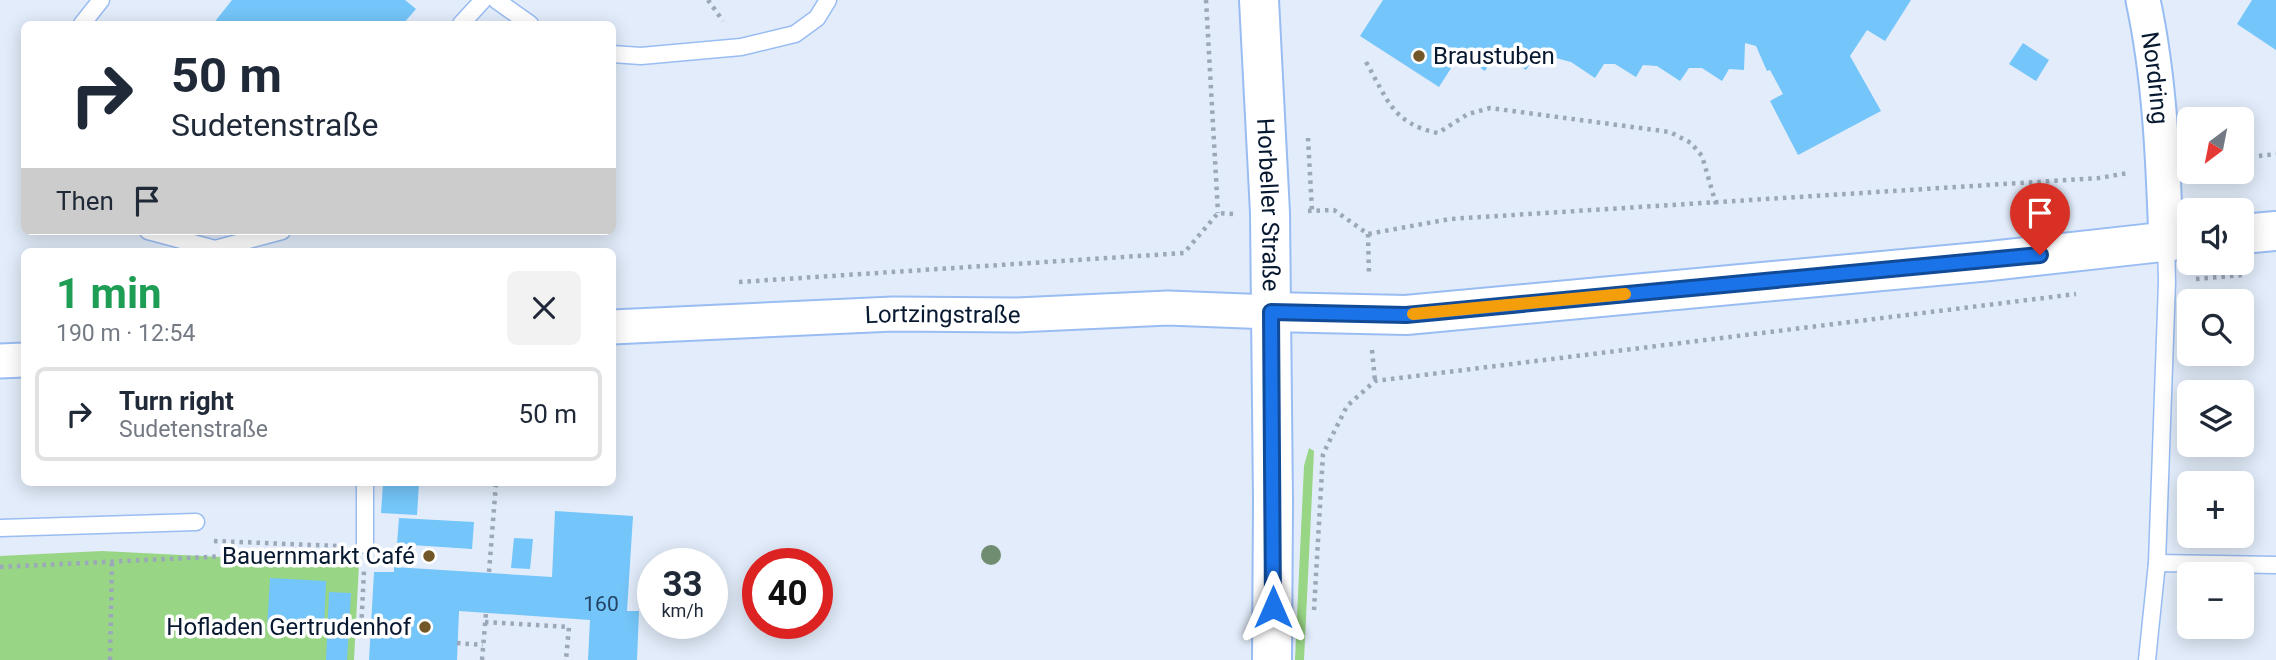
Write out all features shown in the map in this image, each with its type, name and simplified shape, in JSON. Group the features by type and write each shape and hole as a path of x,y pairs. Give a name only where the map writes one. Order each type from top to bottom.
{"street":[{"name":"Horbeller Straße","path":"1259,0 1270,213 1272,660"},
{"name":"Nordring","path":"2143,0 2153,44 2164,167 2177,235"},
{"path":"2254,233 2276,232"},
{"path":"1271,312 1406,315 1990,261 2177,240"},
{"name":"Lortzingstraße","path":"616,327 893,314 1017,315 1168,308 1271,312"},
{"path":"0,361 21,360"}],"lane":[{"path":"84,21 101,0"},
{"path":"464,21 483,0"},
{"path":"496,0 526,21"},
{"path":"616,54 641,56 741,47 795,34 817,18 828,0"},
{"path":"163,235 211,248"},
{"path":"219,248 267,235"},
{"path":"2147,660 2157,563 2167,282 2177,244"},
{"path":"365,486 365,551"},
{"path":"0,528 196,523"},
{"path":"2157,563 2276,565"}],"path":[{"path":"737,282 1184,253 1218,213 1206,0"},
{"path":"1366,61 1395,114 1419,129 1438,133 1468,114 1490,107 1670,132 1691,143 1702,156 1716,204"},
{"path":"2254,156 2276,153"},
{"path":"1218,213 1334,210 1368,234 1450,219 2099,178 2164,167"},
{"path":"2167,282 2239,275"},
{"path":"1314,619 1323,454 1347,407 1375,381 2085,292"},
{"path":"489,572 496,486"},
{"path":"206,541 332,546 365,551"},
{"path":"332,546 332,559"},
{"path":"0,567 270,554 332,559 365,551"},
{"path":"349,630 361,631 365,551"},
{"path":"110,660 112,561"},
{"path":"482,660 486,614"},
{"path":"485,622 569,627 566,660"},
{"path":"457,643 483,645"}],"green space":[{"path":"1309,448 1314,451 1304,660 1295,660 1304,466"},
{"path":"102,551 359,564 354,660 0,660 0,556"}],"building":[{"path":"232,0 405,0 416,9 406,21 215,21"},
{"path":"1383,0 1911,0 1885,41 1867,30 1850,56 1881,111 1798,155 1770,101 1783,94 1770,70 1767,71 1756,46 1745,43 1744,70 1729,69 1722,81 1702,68 1689,68 1680,81 1657,66 1643,65 1636,77 1615,64 1604,64 1595,78 1571,62 1537,53 1526,70 1497,51 1485,71 1460,54 1439,87 1360,36"},
{"path":"2252,0 2276,0 2276,50 2237,24"},
{"path":"2023,43 2049,60 2036,81 2009,64"},
{"path":"383,486 419,486 417,515 381,513"},
{"path":"555,511 633,516 627,611 637,611 637,660 588,660 590,620 459,611 457,660 369,660 374,572 394,572 394,567 552,577"},
{"path":"399,518 474,522 472,549 397,544"},
{"path":"514,538 533,539 530,569 511,568"},
{"path":"270,578 326,581 324,631 267,629"},
{"path":"329,592 351,593 347,660 326,660"}],"slow traffic":[{"path":"1413,314 1625,294"}],"place":[{"name":"Braustuben","path":"1419,56"},
{"name":"Bauernmarkt Café","path":"429,556"},
{"name":"Hofladen Gertrudenhof","path":"425,627"}],"route":[{"path":"1273,607 1271,312 1406,315 2040,255"}]}
